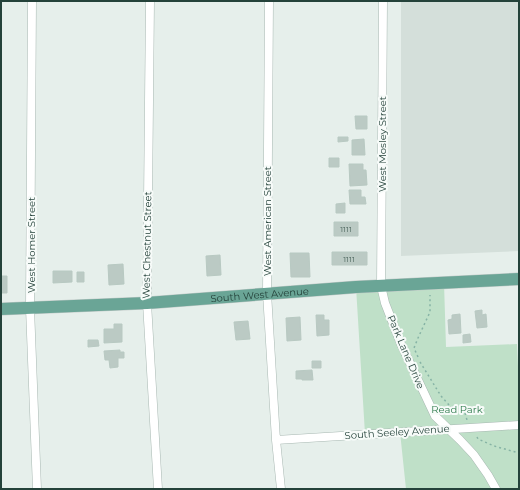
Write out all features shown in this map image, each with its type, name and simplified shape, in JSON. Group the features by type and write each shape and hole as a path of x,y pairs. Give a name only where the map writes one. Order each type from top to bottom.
{"main road":[{"name":"South West Avenue","path":"1,309 146,303 267,293 519,279"}],"street":[{"name":"West Homer Street","path":"32,1 30,308 37,489"},
{"name":"West Chestnut Street","path":"150,1 146,303 158,489"},
{"name":"West American Street","path":"269,1 267,293 276,440 281,489"},
{"name":"West Mosley Street","path":"381,286 383,1"},
{"name":"Park Lane Drive","path":"381,286 385,303 401,344 435,416 474,455 496,489"},
{"name":"South Seeley Avenue","path":"276,440 519,425"}],"path":[{"path":"429,284 430,312 414,348 420,362 449,406 465,413 470,428 478,438 494,446 519,453"}],"shaded area":[{"path":"401,1 519,1 519,251 401,256"}],"green space":[{"name":"Read Park","path":"444,283 446,347 517,344 519,388 519,489 406,489 400,432 365,434 356,287"}],"building":[{"path":"355,116 367,116 367,129 356,129"},
{"path":"338,137 348,137 348,141 338,142"},
{"path":"364,139 365,155 352,155 352,140"},
{"path":"329,158 339,158 339,167 329,167"},
{"path":"349,164 363,164 363,170 366,170 367,185 350,186"},
{"path":"349,190 361,190 361,197 365,197 366,204 350,204"},
{"path":"345,203 345,213 336,213 336,204"},
{"path":"334,222 358,222 358,236 334,236"},
{"path":"332,252 367,252 367,265 332,265"},
{"path":"290,253 309,253 310,277 291,277"},
{"path":"220,255 221,275 207,276 206,256"},
{"path":"123,264 124,284 109,285 108,265"},
{"path":"53,271 72,271 72,282 53,283"},
{"path":"77,272 84,272 84,282 77,282"},
{"path":"1,276 7,276 7,293 1,293"},
{"path":"482,310 482,315 486,314 487,327 477,328 475,311"},
{"path":"460,314 461,333 449,334 448,320 452,319 452,315"},
{"path":"316,315 324,315 324,320 329,320 329,335 317,336"},
{"path":"300,317 301,340 287,341 286,318"},
{"path":"248,321 250,339 236,340 234,322"},
{"path":"114,324 122,324 122,342 104,343 104,329 114,329"},
{"path":"470,334 471,342 463,343 463,335"},
{"path":"88,340 98,340 99,346 88,347"},
{"path":"120,350 120,352 124,352 124,358 118,358 118,367 110,368 109,360 105,360 104,351"},
{"path":"312,361 321,361 321,368 312,368"},
{"path":"312,370 313,380 296,379 296,371"}]}
